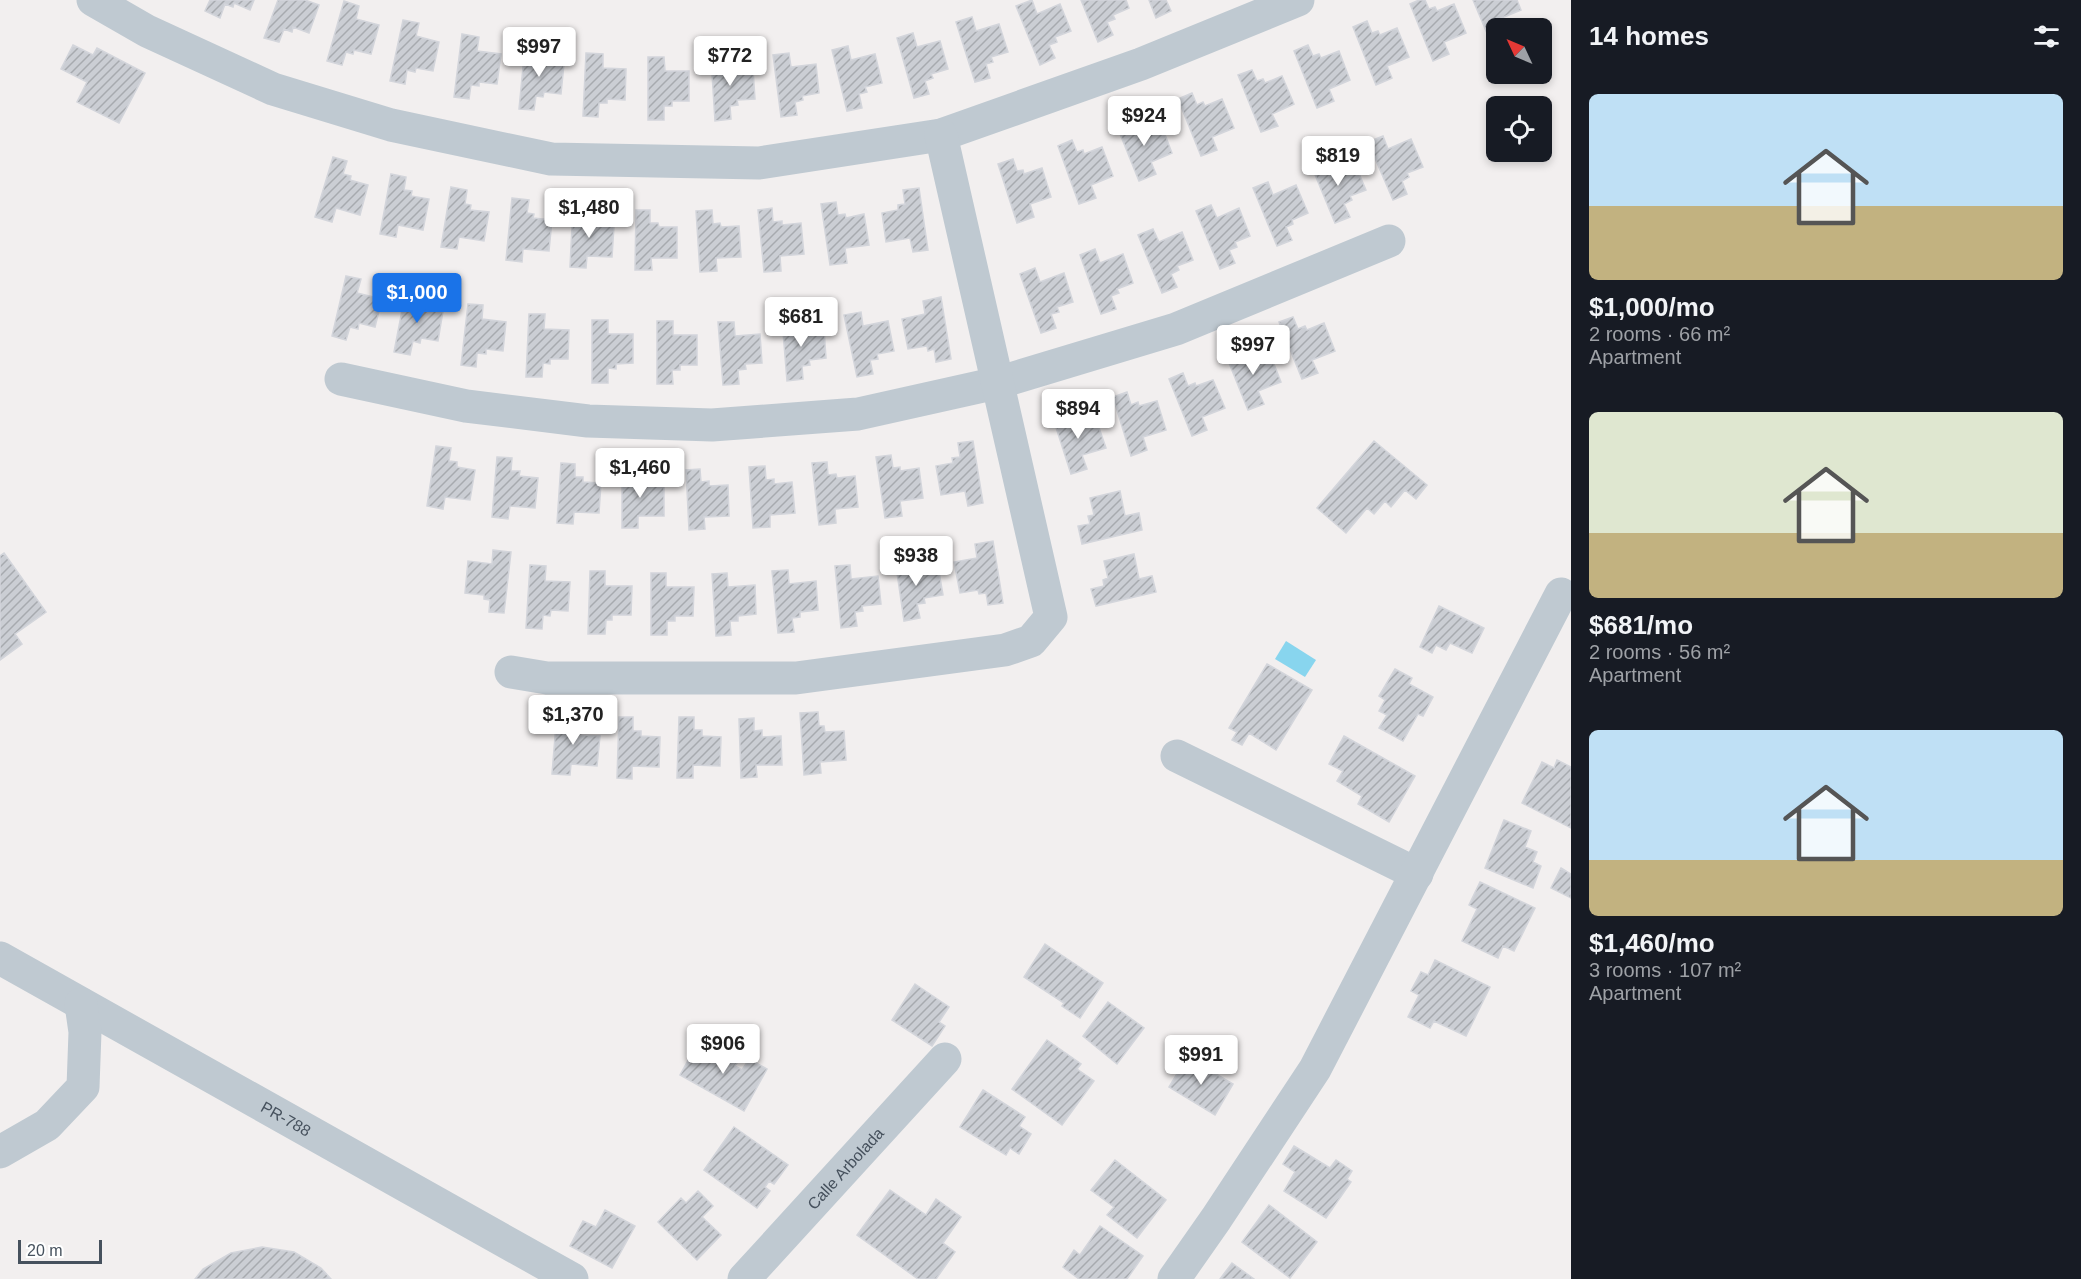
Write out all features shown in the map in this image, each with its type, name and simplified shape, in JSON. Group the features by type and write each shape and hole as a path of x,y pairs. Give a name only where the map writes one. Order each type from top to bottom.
{"street":[{"path":"93,0 147,31 273,89 391,125 551,159 759,163 941,135 1141,64 1298,0"},
{"path":"511,672 546,678 796,678 1005,650 1031,641 1051,617 941,135"},
{"path":"341,379 466,406 588,422 712,425 858,414 998,383 1176,329 1389,241"},
{"path":"1174,1279 1316,1068 1561,594"},
{"path":"1177,756 1417,874"},
{"name":"PR-788","path":"0,958 572,1279"},
{"path":"0,1152 47,1125 83,1087 85,1032 81,1004"},
{"name":"Calle Arbolada","path":"744,1279 945,1059"}],"water":[{"path":"1286,641 1316,660 1305,677 1275,659"}],"building":[{"path":"210,0 254,0 250,10 234,3 233,7 225,4 220,18 205,11"},
{"path":"278,0 305,0 319,5 309,33 293,27 292,32 284,29 279,42 264,38"},
{"path":"1032,0 1037,14 1060,4 1071,31 1055,37 1057,42 1049,45 1055,58 1040,65 1016,6"},
{"path":"1081,0 1126,0 1129,8 1113,15 1115,19 1107,22 1113,35 1098,42"},
{"path":"1149,0 1166,0 1171,11 1156,18"},
{"path":"1425,0 1429,9 1435,7 1437,11 1454,4 1466,33 1444,42 1449,54 1433,61 1410,4"},
{"path":"1473,0 1517,0 1521,10 1501,18 1486,18 1486,31"},
{"path":"344,1 359,6 356,19 379,25 371,54 354,50 353,54 346,52 342,65 327,61"},
{"path":"972,17 976,31 999,24 1008,52 991,57 993,62 986,64 990,78 975,82 956,22"},
{"path":"403,20 419,23 416,36 439,42 433,71 416,68 415,72 407,70 405,84 390,81"},
{"path":"1367,21 1372,33 1378,31 1380,35 1397,28 1409,57 1387,66 1392,78 1376,85 1353,27"},
{"path":"913,33 917,47 940,41 948,69 931,74 933,78 925,81 929,94 914,98 897,38"},
{"path":"462,34 479,37 477,51 501,54 497,84 479,82 479,86 471,85 469,99 454,97"},
{"path":"73,45 93,55 97,48 145,73 119,123 77,102 87,82 61,69"},
{"path":"1308,45 1313,56 1319,54 1321,58 1339,51 1350,80 1329,89 1334,101 1317,108 1294,51"},
{"path":"525,46 541,47 540,61 564,64 561,94 544,92 543,97 536,96 534,110 519,109"},
{"path":"848,46 851,60 875,54 882,83 865,87 867,92 859,94 862,108 847,111 832,50"},
{"path":"586,53 603,54 603,68 626,69 625,100 607,99 607,103 599,103 598,117 583,116"},
{"path":"789,53 791,67 816,64 819,93 802,96 803,100 795,102 797,115 781,117 773,55"},
{"path":"648,57 664,57 665,71 689,71 689,101 672,101 672,106 664,106 664,120 648,120"},
{"path":"727,57 728,71 753,69 755,99 737,100 738,105 730,106 731,119 715,121 711,58"},
{"path":"1252,70 1257,81 1263,79 1265,83 1282,76 1294,104 1272,114 1278,126 1261,132 1238,75"},
{"path":"1192,93 1197,105 1203,102 1205,106 1222,99 1234,128 1212,137 1217,150 1201,156 1178,99"},
{"path":"1130,118 1135,130 1141,127 1143,131 1161,124 1172,153 1151,162 1156,174 1139,181 1116,124"},
{"path":"1383,136 1388,149 1411,139 1423,167 1407,173 1409,177 1402,181 1407,194 1393,200 1368,142"},
{"path":"1072,140 1077,152 1083,150 1084,154 1102,147 1113,176 1091,185 1096,198 1079,204 1058,146"},
{"path":"333,157 347,161 343,174 351,176 350,180 368,185 360,215 336,208 332,222 315,217"},
{"path":"1013,159 1017,171 1023,170 1024,174 1042,168 1051,197 1030,204 1034,217 1017,223 998,164"},
{"path":"1326,159 1331,172 1354,162 1366,190 1350,196 1352,200 1344,204 1350,217 1335,223 1311,165"},
{"path":"391,174 406,177 404,190 412,191 411,196 429,199 423,230 398,225 396,237 380,234"},
{"path":"1268,182 1273,195 1296,185 1308,213 1292,220 1293,224 1286,227 1292,240 1277,246 1253,188"},
{"path":"451,187 467,190 465,204 471,205 470,210 489,212 484,241 459,237 457,249 441,247"},
{"path":"919,188 928,250 913,252 910,238 886,242 882,213 898,210 898,205 905,204 903,190"},
{"path":"512,198 529,200 527,213 534,214 533,218 552,220 549,251 523,249 522,262 506,260"},
{"path":"836,202 838,215 845,214 846,218 864,214 869,245 845,248 847,263 830,265 821,204"},
{"path":"1211,205 1217,218 1239,208 1250,236 1235,242 1237,247 1229,250 1235,263 1220,269 1196,211"},
{"path":"573,206 588,207 587,220 595,220 596,225 614,226 612,257 587,256 586,268 570,267"},
{"path":"772,208 773,222 782,221 782,225 801,223 804,254 780,256 781,271 764,272 758,210"},
{"path":"636,210 650,210 650,223 658,223 659,227 677,227 677,258 651,258 652,270 635,270"},
{"path":"712,210 713,224 720,223 721,227 739,226 741,257 716,258 717,271 700,272 696,211"},
{"path":"1153,229 1159,242 1182,232 1193,260 1177,266 1179,270 1171,274 1177,287 1162,293 1138,235"},
{"path":"1095,249 1100,263 1123,254 1133,283 1117,289 1119,293 1111,296 1116,309 1101,314 1080,255"},
{"path":"1035,268 1040,282 1064,273 1073,302 1057,307 1059,312 1051,314 1056,328 1041,333 1020,274"},
{"path":"346,276 361,279 357,293 382,299 375,327 359,323 358,329 350,327 346,340 332,336"},
{"path":"406,290 421,293 419,307 443,311 438,341 421,338 420,343 413,341 410,355 394,352"},
{"path":"941,297 951,359 936,362 934,349 928,351 927,346 908,349 902,319 925,314 923,301"},
{"path":"468,304 483,305 482,319 506,322 503,351 486,349 486,354 477,353 476,367 461,365"},
{"path":"861,312 863,326 888,321 894,351 877,354 878,359 870,360 873,374 857,377 844,315"},
{"path":"529,314 545,314 544,329 569,330 568,359 550,359 550,364 543,363 542,377 526,377"},
{"path":"797,317 799,331 824,329 826,358 809,360 810,365 802,366 803,379 787,381 782,319"},
{"path":"1293,317 1298,329 1305,326 1307,330 1324,323 1335,351 1312,360 1318,373 1302,379 1279,322"},
{"path":"592,320 608,320 608,334 633,334 633,363 616,364 616,369 608,368 608,383 592,383"},
{"path":"657,321 673,321 673,335 697,335 697,365 680,365 680,370 672,370 673,384 657,384"},
{"path":"718,322 734,322 735,336 760,334 762,363 745,364 746,369 738,370 739,384 723,385"},
{"path":"1239,347 1244,360 1251,357 1252,361 1270,354 1281,382 1258,391 1264,404 1248,410 1225,353"},
{"path":"1183,373 1188,386 1195,383 1196,386 1213,380 1225,408 1202,417 1207,430 1192,436 1169,379"},
{"path":"1127,392 1131,405 1138,402 1139,406 1157,401 1166,430 1143,437 1147,450 1131,456 1113,397"},
{"path":"1066,410 1071,423 1077,421 1079,425 1096,419 1106,448 1082,455 1087,469 1071,474 1052,415"},
{"path":"973,441 983,503 968,506 965,491 941,495 936,466 953,463 952,458 960,457 958,443"},
{"path":"1374,441 1427,485 1416,499 1405,490 1391,507 1385,501 1374,514 1367,508 1346,533 1317,508"},
{"path":"436,446 451,448 449,461 457,462 457,467 475,470 470,500 445,497 443,509 427,506"},
{"path":"891,455 893,468 900,467 900,471 919,468 923,498 900,501 902,516 885,518 876,457"},
{"path":"497,457 512,458 511,471 520,471 519,476 538,478 535,508 510,506 508,519 492,517"},
{"path":"827,462 828,475 836,474 837,478 855,476 858,507 835,509 836,523 819,525 812,463"},
{"path":"561,463 575,464 575,477 583,477 583,482 601,483 599,513 574,512 573,524 557,523"},
{"path":"765,466 766,480 774,479 774,484 792,482 795,513 770,515 770,527 753,528 749,467"},
{"path":"622,467 637,467 637,480 646,481 645,485 664,485 664,516 638,516 638,528 622,528"},
{"path":"700,469 701,482 709,481 709,486 728,485 729,516 704,517 705,529 689,530 686,470"},
{"path":"1120,491 1125,516 1139,513 1142,530 1082,544 1078,526 1090,524 1088,516 1094,515 1090,498"},
{"path":"993,541 1003,603 988,605 986,593 979,594 978,590 960,593 954,562 977,558 975,544"},
{"path":"493,550 511,552 504,613 489,612 490,600 484,599 484,595 465,593 468,561 492,564"},
{"path":"4,553 46,612 15,634 22,644 0,660 0,556"},
{"path":"1134,554 1139,579 1152,576 1156,592 1096,606 1091,589 1104,586 1103,580 1108,578 1104,561"},
{"path":"909,557 912,570 938,566 943,595 924,598 925,603 917,604 920,618 904,621 895,559"},
{"path":"530,565 546,566 545,581 570,582 568,611 551,610 550,616 543,615 542,629 526,628"},
{"path":"850,565 851,579 878,576 881,604 862,606 863,611 855,612 857,626 841,628 835,566"},
{"path":"788,570 789,584 816,581 818,610 800,612 800,617 792,618 794,632 778,633 772,571"},
{"path":"590,571 605,571 605,586 632,586 631,615 612,615 612,620 606,620 605,634 588,634"},
{"path":"651,573 666,573 666,587 694,587 693,616 675,616 675,621 667,621 667,635 651,635"},
{"path":"727,573 728,587 755,585 756,614 738,616 738,621 730,621 731,635 716,636 712,574"},
{"path":"1439,606 1484,628 1472,653 1450,643 1446,650 1436,645 1432,653 1420,647"},
{"path":"1267,664 1312,690 1276,750 1249,733 1242,745 1232,740 1237,732 1229,728"},
{"path":"1395,669 1412,678 1409,684 1433,697 1423,716 1418,714 1403,741 1379,728 1387,715 1379,711 1385,700 1379,696"},
{"path":"557,712 574,713 573,728 581,728 581,735 600,736 597,766 571,764 570,775 552,774"},
{"path":"818,712 819,726 824,726 825,732 844,731 846,760 820,762 821,773 804,775 800,713"},
{"path":"619,717 633,717 633,731 641,731 641,736 660,737 659,767 632,766 632,779 617,778"},
{"path":"679,717 694,717 694,730 702,730 702,736 721,737 720,766 693,765 693,778 677,778"},
{"path":"754,718 754,731 762,730 762,737 781,736 782,765 756,765 757,777 741,778 739,719"},
{"path":"1344,736 1415,776 1389,822 1358,804 1362,796 1337,781 1343,771 1329,764"},
{"path":"1557,760 1571,767 1571,828 1522,803 1542,762 1554,768"},
{"path":"1504,820 1531,831 1525,847 1537,852 1533,862 1541,866 1533,888 1485,868"},
{"path":"1561,868 1571,874 1571,898 1551,888"},
{"path":"1480,882 1535,908 1514,951 1503,946 1498,958 1462,941 1477,909 1469,905"},
{"path":"1045,944 1103,983 1080,1018 1062,1006 1064,1003 1024,977"},
{"path":"1435,960 1490,987 1466,1036 1434,1021 1430,1028 1408,1017 1419,995 1411,991 1421,972 1428,975"},
{"path":"915,984 949,1007 939,1022 945,1026 932,1046 892,1020"},
{"path":"1108,1002 1144,1028 1117,1064 1083,1036"},
{"path":"700,1039 739,1060 735,1066 742,1070 749,1059 767,1069 744,1111 680,1075"},
{"path":"1047,1040 1081,1064 1077,1069 1094,1081 1062,1125 1012,1089"},
{"path":"1187,1057 1233,1084 1215,1115 1169,1087"},
{"path":"983,1090 1025,1117 1019,1126 1031,1134 1019,1154 1010,1148 1006,1155 960,1127"},
{"path":"734,1127 788,1165 774,1184 769,1181 765,1187 770,1191 757,1208 704,1170"},
{"path":"1294,1146 1330,1168 1336,1160 1352,1171 1347,1179 1351,1182 1326,1218 1284,1191 1295,1172 1283,1164"},
{"path":"1115,1160 1166,1200 1137,1238 1107,1215 1114,1207 1091,1190"},
{"path":"890,1190 926,1215 936,1199 961,1217 943,1243 955,1252 936,1279 918,1279 857,1235"},
{"path":"698,1191 713,1206 702,1217 721,1235 697,1260 658,1222 681,1198 686,1203"},
{"path":"1269,1205 1317,1242 1290,1278 1242,1242"},
{"path":"605,1210 635,1226 612,1268 570,1246 583,1221 596,1227"},
{"path":"1100,1226 1143,1256 1127,1279 1079,1279 1063,1267 1074,1250 1080,1255"},
{"path":"262,1247 294,1252 321,1268 331,1279 195,1279 203,1269 231,1253"},
{"path":"1232,1263 1254,1279 1220,1279"}]}
